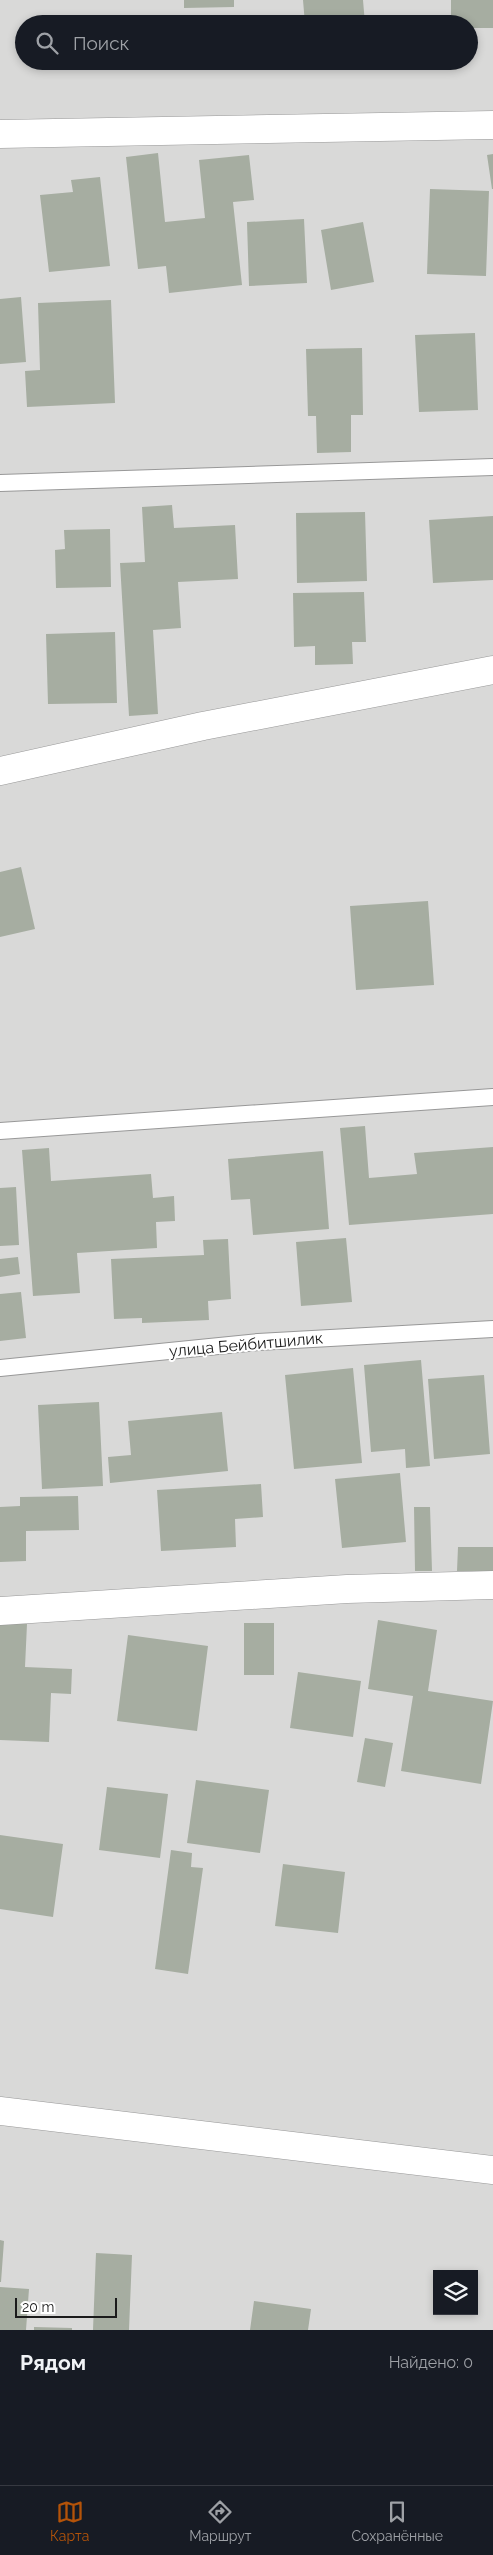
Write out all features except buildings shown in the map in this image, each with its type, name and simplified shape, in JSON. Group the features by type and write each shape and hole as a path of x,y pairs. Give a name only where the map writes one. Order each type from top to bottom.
{"street":[{"path":"0,134 493,125"},
{"path":"0,771 203,726 493,670"},
{"path":"0,1611 347,1589 493,1585"},
{"path":"0,2111 493,2170"}],"lane":[{"path":"0,483 493,467"},
{"path":"0,1131 493,1097"},
{"name":"улица Бейбитшилик","path":"0,1368 258,1342 493,1329"}],"shaded area":[{"path":"0,0 493,0 493,2330 0,2330"}]}
